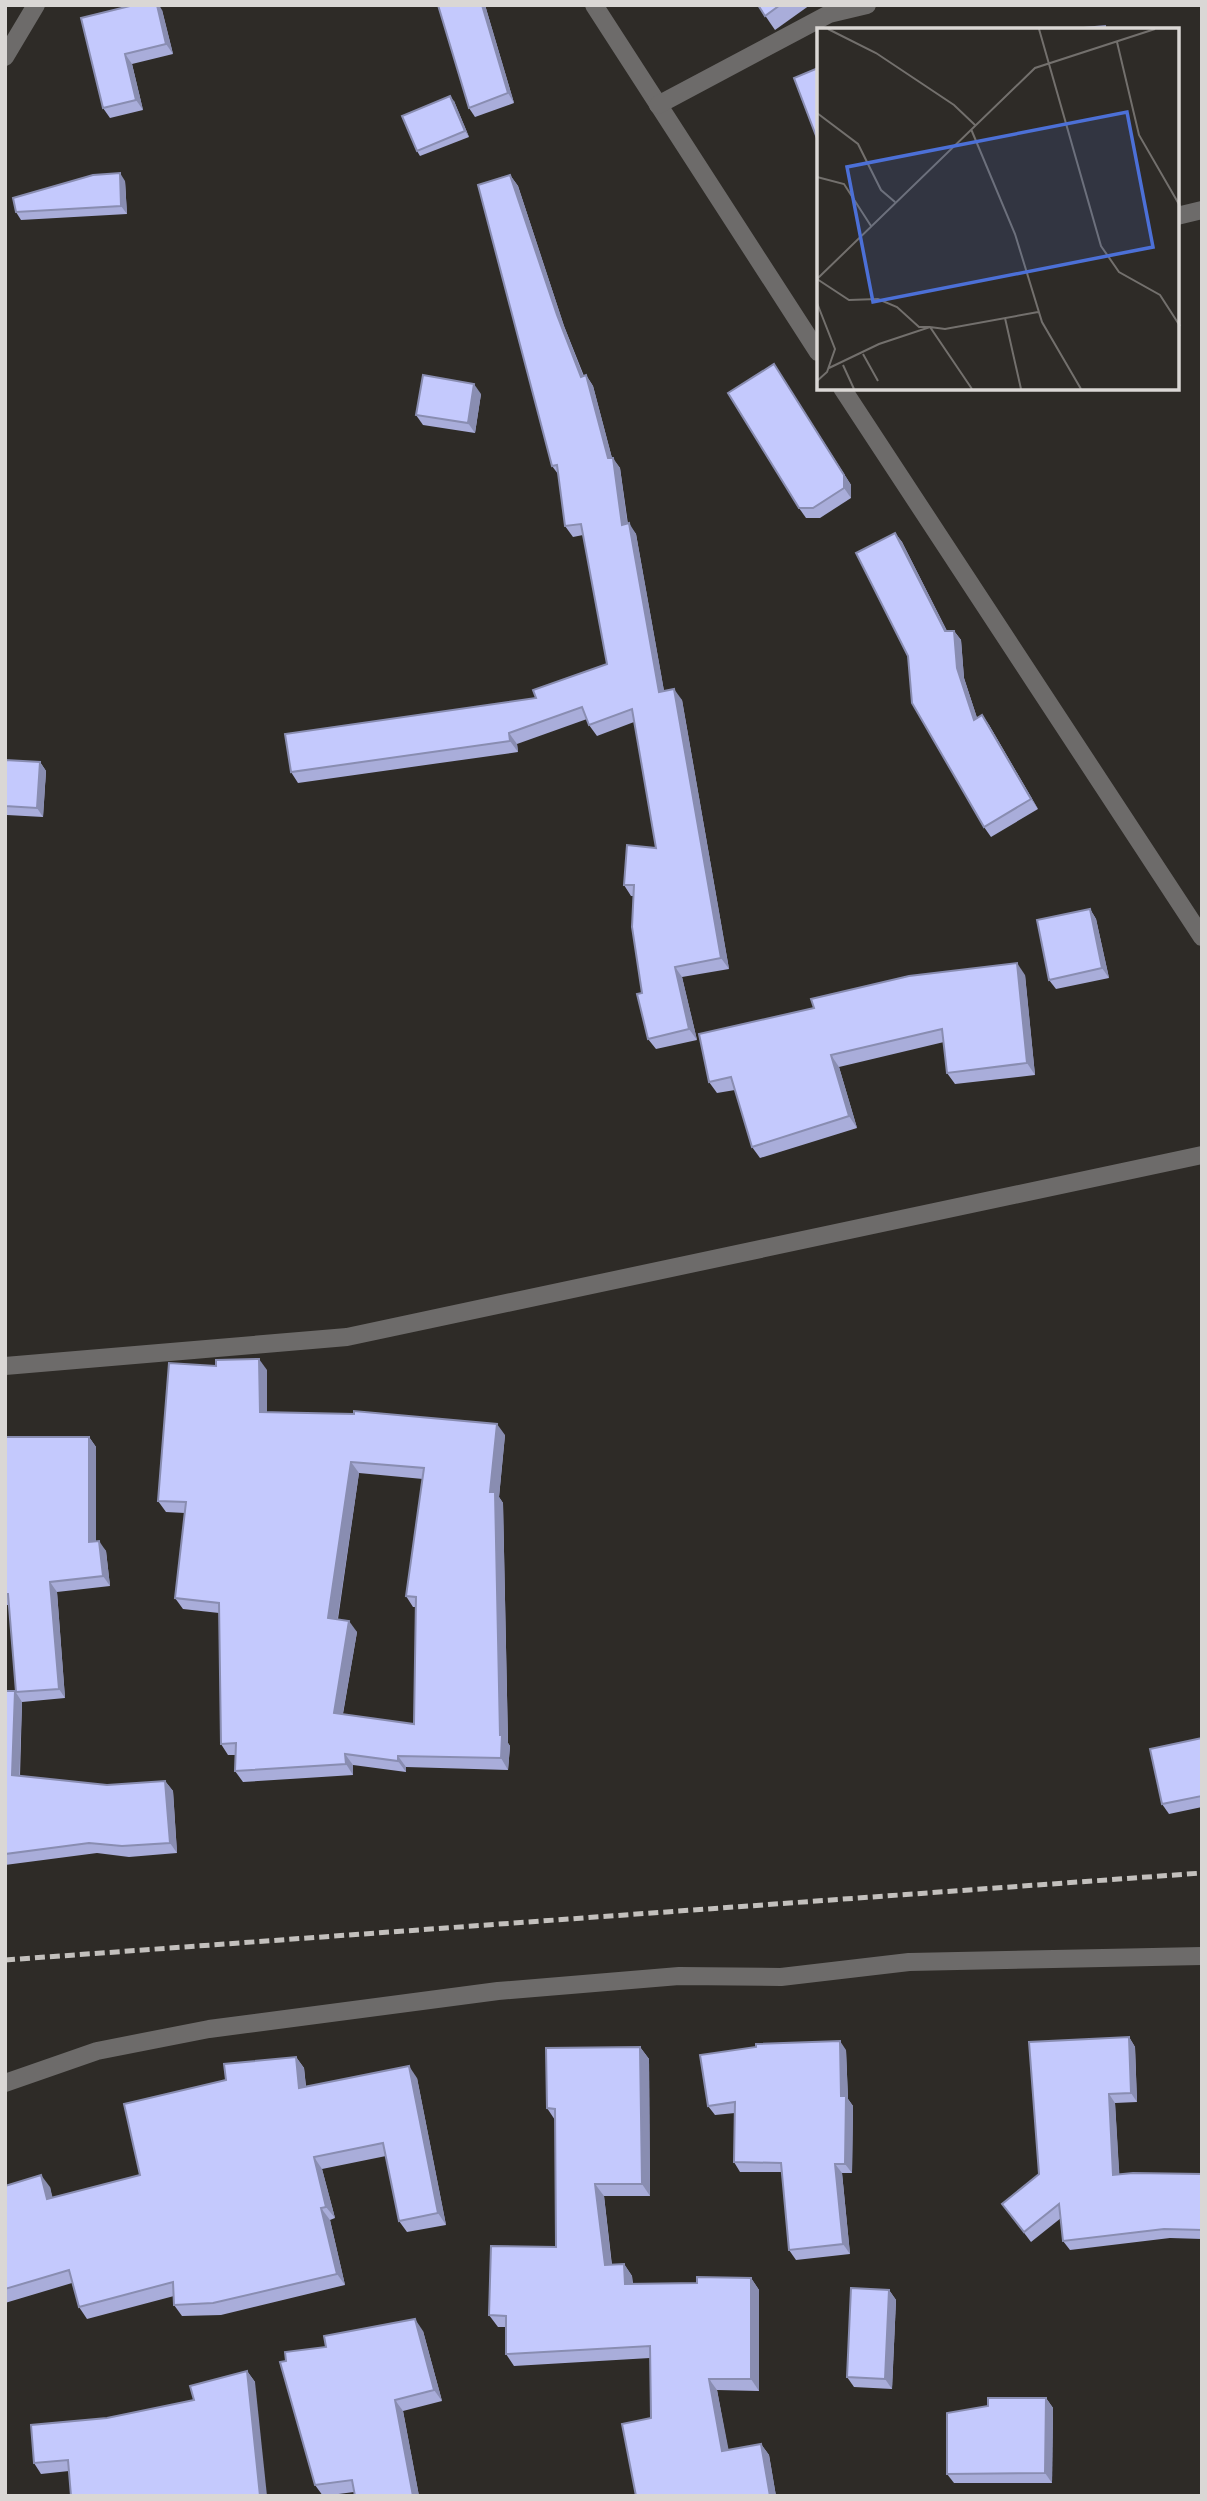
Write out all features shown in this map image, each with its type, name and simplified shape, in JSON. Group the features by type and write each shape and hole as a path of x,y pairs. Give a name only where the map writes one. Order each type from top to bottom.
{"street":[{"path":"5,57 36,5"},
{"path":"594,5 817,350"},
{"path":"658,105 829,14 867,5"},
{"path":"1179,216 1202,210"},
{"path":"843,390 1202,937"},
{"path":"5,1366 347,1337 1202,1155"},
{"path":"5,2083 97,2051 209,2029 498,1991 679,1976 780,1977 909,1962 1202,1956"}],"building":[{"path":"134,5 157,5 166,44 125,54 136,100 103,108 81,18"},
{"path":"438,5 482,5 508,93 469,108"},
{"path":"758,5 780,5 765,16"},
{"path":"817,68 817,138 794,78"},
{"path":"450,96 465,131 417,151 402,116"},
{"path":"120,173 121,206 16,212 13,198 93,175"},
{"path":"510,175 557,315 581,377 586,375 608,458 613,458 622,525 629,523 659,692 674,689 721,958 675,967 689,1029 648,1039 637,994 642,993 632,927 634,885 624,885 627,845 656,848 632,709 589,725 582,707 509,733 510,741 291,772 285,734 536,698 533,690 607,664 581,524 565,526 557,465 552,466 478,185"},
{"path":"774,364 844,475 844,488 813,508 799,508 728,393"},
{"path":"423,375 474,384 468,423 416,415"},
{"path":"895,533 945,631 954,631 957,668 974,720 982,715 1031,799 984,827 912,703 908,656 856,553"},
{"path":"5,760 40,762 37,808 5,806"},
{"path":"1090,909 1102,968 1049,980 1037,920"},
{"path":"1017,963 1027,1063 947,1073 942,1029 831,1055 849,1116 752,1147 731,1077 709,1082 699,1034 814,1008 811,999 909,976"},
{"path":"259,1359 260,1412 354,1414 354,1411 497,1424 490,1492 495,1492 501,1758 398,1756 398,1761 345,1754 346,1764 235,1771 236,1743 221,1744 219,1603 175,1598 186,1502 158,1501 169,1363 216,1366 216,1360","holes":["351,1462 424,1468 406,1596 416,1597 414,1724 334,1713 349,1621 328,1618"]},
{"path":"5,1437 89,1437 89,1542 99,1541 103,1576 50,1582 59,1689 16,1692 8,1594 5,1594"},
{"path":"5,1691 15,1691 12,1775 107,1785 165,1781 170,1843 122,1846 89,1843 5,1854"},
{"path":"1202,1738 1202,1796 1162,1804 1150,1749"},
{"path":"1129,2037 1131,2093 1109,2094 1113,2175 1202,2174 1202,2230 1164,2229 1063,2241 1059,2204 1024,2232 1002,2204 1039,2174 1029,2042"},
{"path":"840,2041 841,2096 846,2096 845,2164 835,2164 843,2244 789,2250 781,2163 734,2162 735,2102 708,2106 700,2055 756,2047 756,2044"},
{"path":"640,2047 642,2184 595,2184 605,2265 624,2264 625,2284 697,2283 697,2277 751,2278 751,2379 709,2379 722,2451 761,2444 770,2496 636,2496 622,2424 651,2418 650,2346 506,2354 506,2316 489,2315 491,2246 556,2247 555,2109 547,2108 546,2048"},
{"path":"296,2057 299,2088 409,2066 438,2213 399,2221 383,2143 314,2157 326,2207 321,2208 337,2274 213,2303 174,2305 173,2282 79,2307 69,2270 5,2289 5,2186 41,2175 47,2199 140,2175 124,2104 226,2080 224,2064"},
{"path":"851,2288 889,2290 885,2379 847,2377"},
{"path":"415,2319 434,2390 395,2400 413,2496 355,2496 352,2480 315,2485 280,2362 286,2361 285,2352 326,2347 324,2336"},
{"path":"247,2371 260,2496 71,2496 68,2460 34,2463 31,2425 107,2418 194,2400 190,2386"},
{"path":"988,2398 1046,2398 1045,2473 947,2474 947,2413 988,2406"}],"railway":[{"path":"5,1960 1202,1873"}]}
